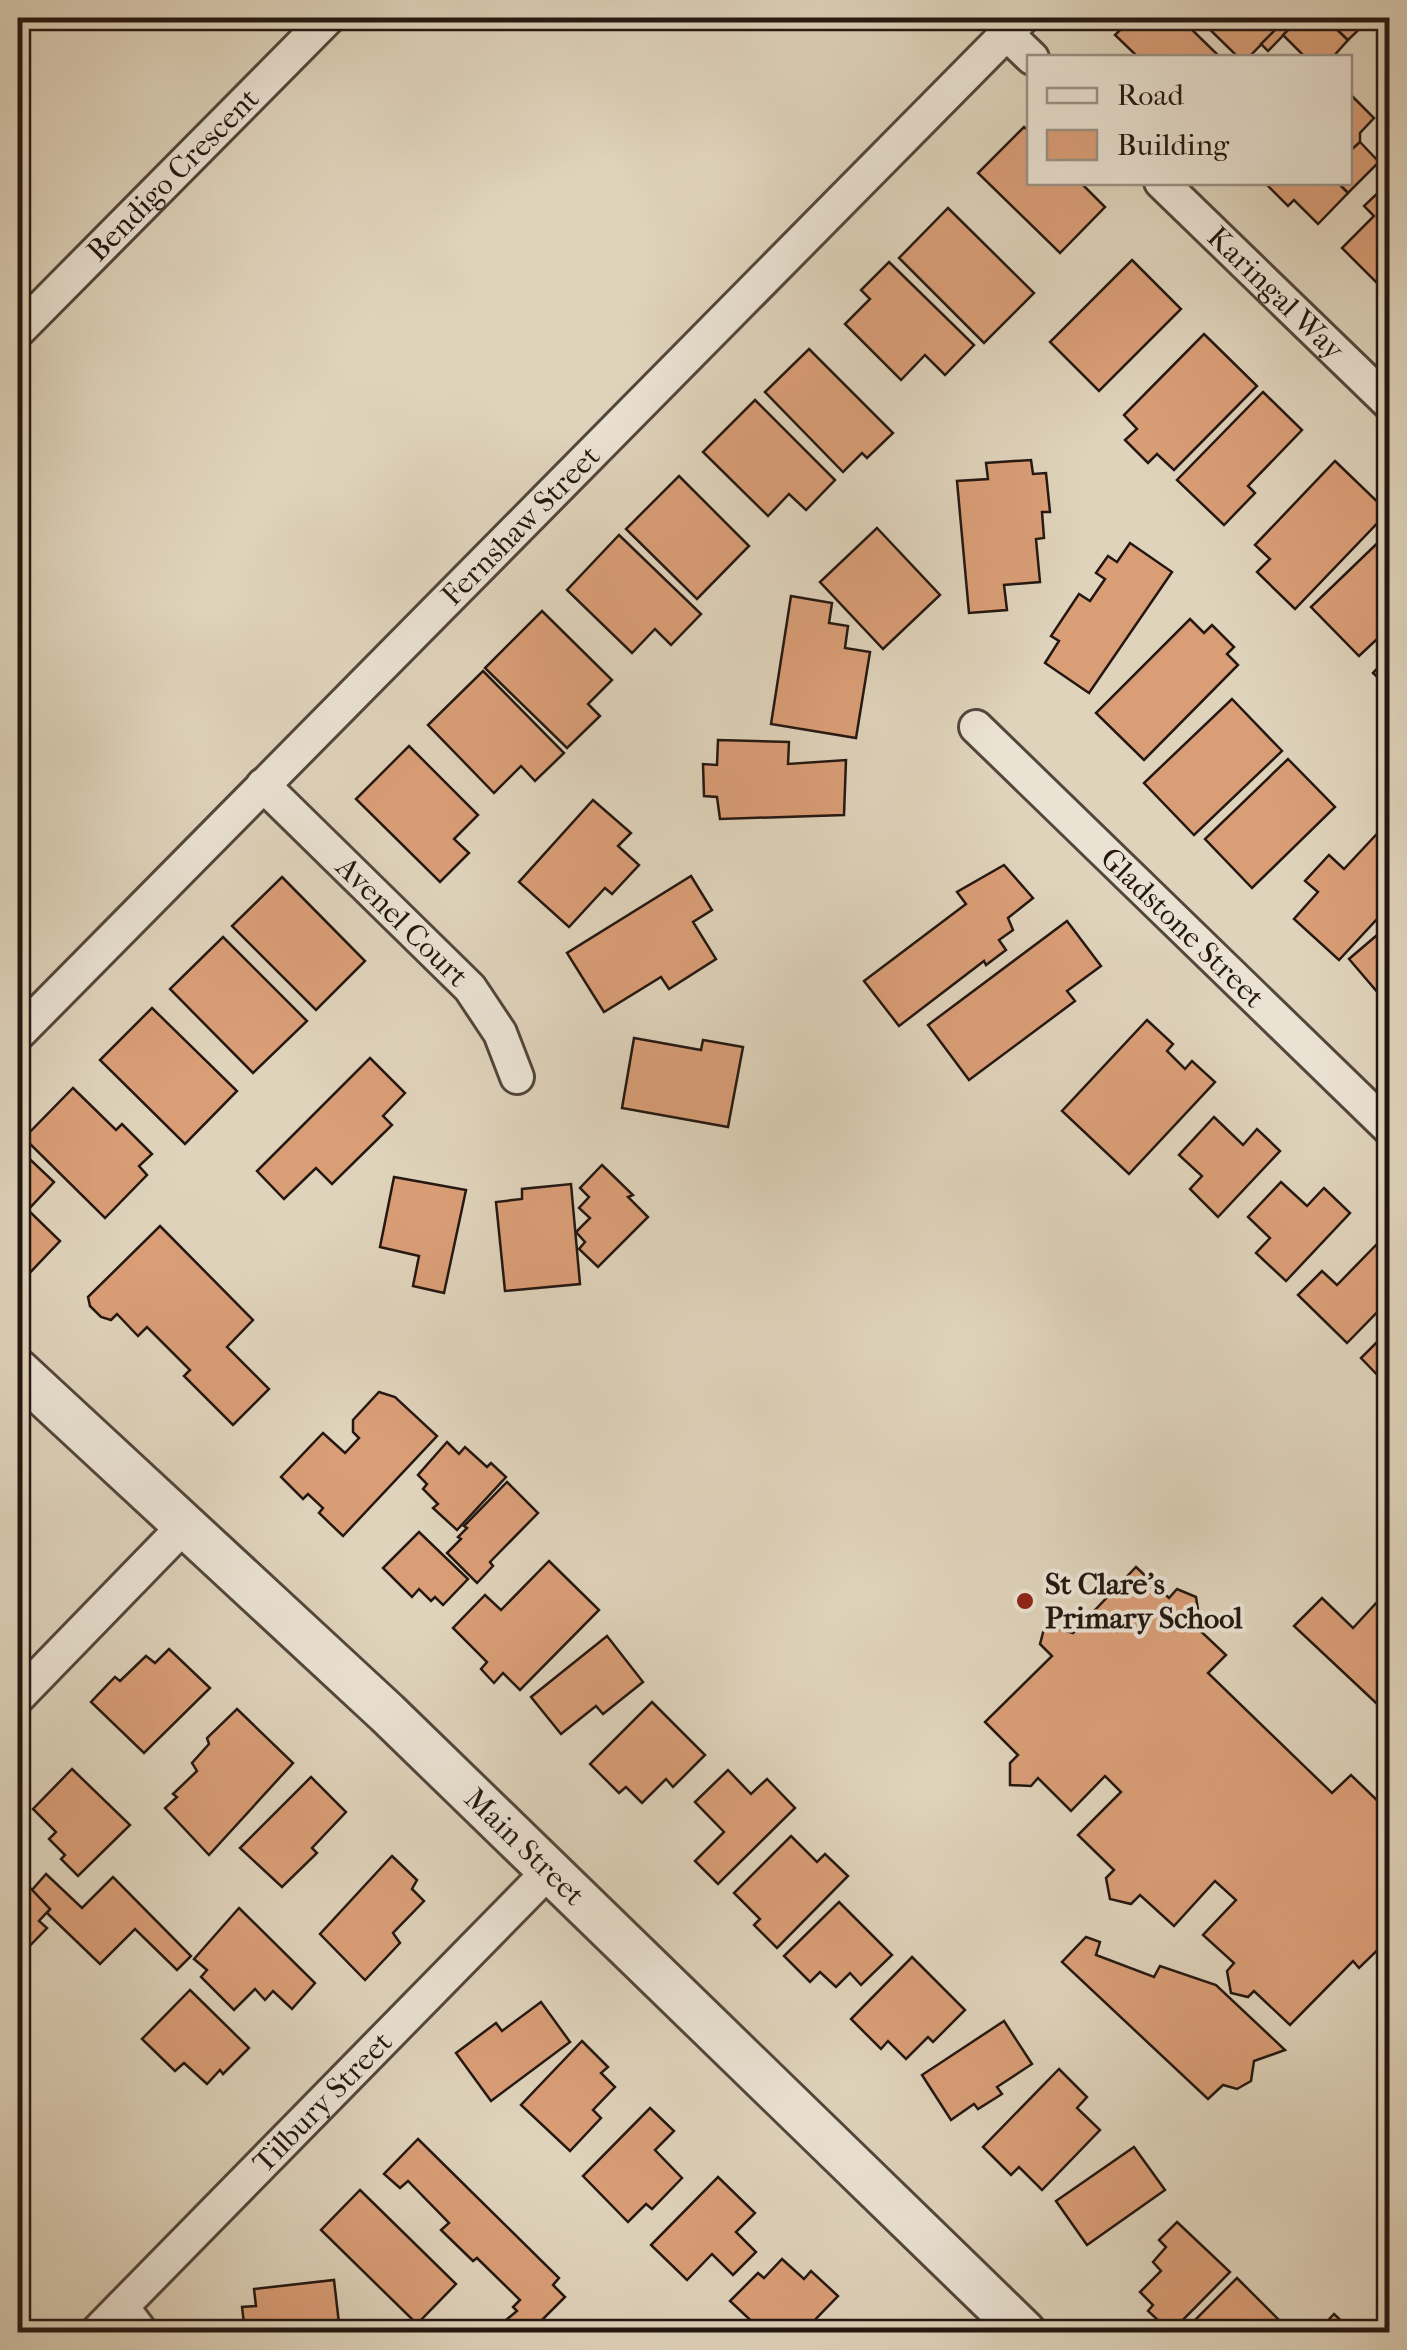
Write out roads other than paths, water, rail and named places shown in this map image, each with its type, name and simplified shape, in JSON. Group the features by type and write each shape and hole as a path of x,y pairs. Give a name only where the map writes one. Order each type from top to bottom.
{"street":[{"name":"Bendigo Crescent","path":"18,331 328,18"},
{"path":"1014,25 1030,55"},
{"name":"Fernshaw Street","path":"18,1034 1014,25"},
{"name":"Karingal Way","path":"1164,185 1384,389"},
{"name":"Gladstone Street","path":"976,727 1390,1129"},
{"name":"Avenel Court","path":"264,785 470,988 500,1033 518,1076"},
{"name":"Main Street","path":"18,1371 388,1713 1024,2332"},
{"path":"18,1697 185,1525"},
{"name":"Tilbury Street","path":"96,2332 132,2320 550,1870"}],"place":[{"name":"St Clare's Primary School","path":"1025,1601"}]}
